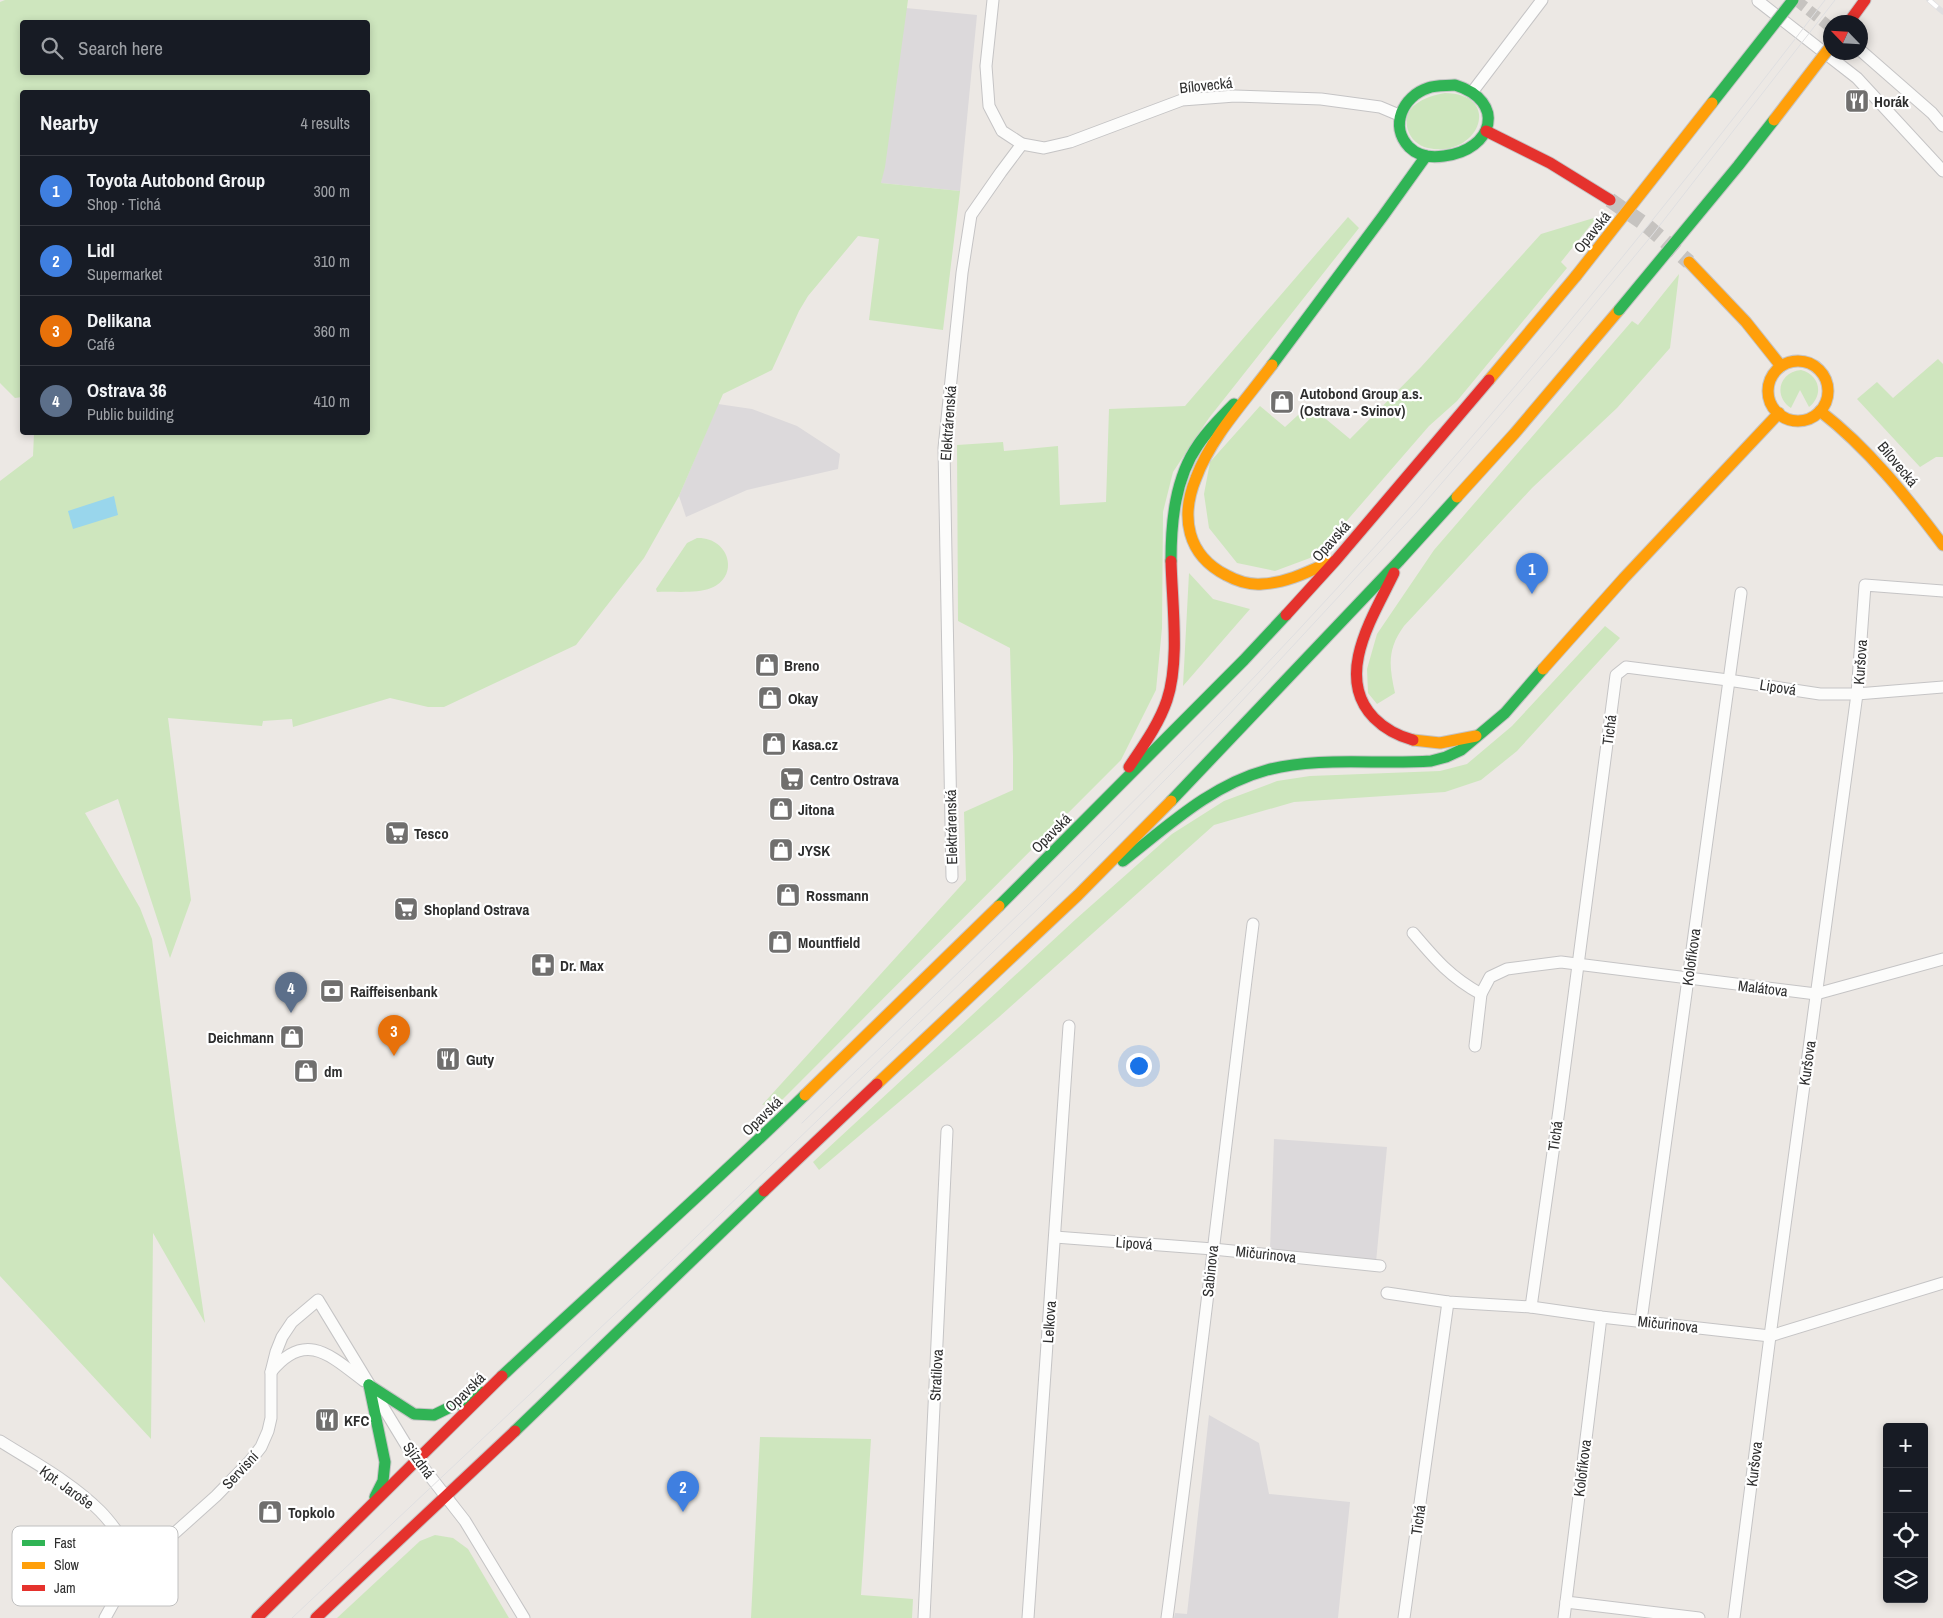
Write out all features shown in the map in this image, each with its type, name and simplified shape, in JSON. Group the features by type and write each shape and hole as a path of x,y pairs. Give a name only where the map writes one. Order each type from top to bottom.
{"main road":[{"name":"Opavská","path":"257,1618 492,1386 633,1254 721,1176 950,955 1244,660 1336,560 1478,396 1576,276 1793,0"},
{"path":"1853,15 1865,0"},
{"path":"316,1618 446,1496 736,1217 1078,895 1213,759 1399,561 1515,433 1738,166 1823,56"},
{"path":"1456,85 1473,91 1479,96 1488,116 1486,131 1480,141 1464,152 1449,156 1426,156 1413,151 1404,142 1398,129 1399,115 1405,102 1410,98 1432,87 1456,85"},
{"path":"1486,131 1533,153 1610,200"},
{"path":"1336,560 1280,583 1257,584 1236,580 1218,572 1204,561 1194,547 1189,530 1189,504 1199,470 1216,440 1266,371 1363,246 1426,156"},
{"path":"1689,262 1746,322 1782,366"},
{"path":"1802,361 1820,370 1825,378 1828,395 1820,411 1806,419 1797,420 1789,419 1778,413 1769,398 1768,389 1770,380 1775,372 1788,362 1802,361"},
{"path":"1113,793 1153,730 1170,691 1172,520 1174,503 1181,481 1192,455 1208,432 1266,371"},
{"name":"Bílovecká","path":"1820,411 1838,424 1877,461 1943,545"},
{"path":"1078,895 1145,844 1182,812 1215,791 1239,780 1273,768 1294,765 1432,761 1454,754 1504,713 1624,578 1778,413"},
{"path":"1399,561 1360,652 1356,672 1362,701 1370,714 1382,726 1410,740 1437,743 1478,736"},
{"path":"369,1385 414,1414 434,1415 492,1386"},
{"path":"369,1385 386,1462 383,1481 369,1509"}],"street":[{"path":"992,0 986,66 989,106 1002,131 1022,144"},
{"path":"1473,91 1542,0"},
{"path":"1758,1 1857,78 1943,170"},
{"path":"1868,57 1932,113 1943,126"},
{"name":"Bílovecká","path":"1022,144 1044,148 1070,142 1182,100 1191,99 1235,96 1321,99 1380,107 1399,115"},
{"name":"Elektrárenská","path":"952,877 944,448 962,272 971,215 1022,144"},
{"name":"Kuršova","path":"1734,1618 1770,1336 1858,694 1865,585 1943,591"},
{"name":"Kolofíkova","path":"1642,1321 1741,592"},
{"name":"Lipová","path":"1616,675 1626,668 1728,680 1820,694 1858,694 1943,686"},
{"name":"Tichá","path":"1531,1307 1579,964 1616,675"},
{"name":"Sabinova","path":"1167,1618 1198,1385 1253,924"},
{"path":"1413,933 1439,964 1461,983 1481,994"},
{"name":"Malátova","path":"1579,964 1816,994 1943,959"},
{"path":"1475,1046 1481,994 1490,977 1507,969 1560,962 1579,964"},
{"name":"Lelkova","path":"1028,1618 1069,1026"},
{"name":"Stratilova","path":"924,1618 947,1131"},
{"name":"Lipová","path":"1055,1237 1213,1249"},
{"name":"Mičurinova","path":"1213,1249 1380,1266"},
{"name":"Mičurinova","path":"1387,1293 1448,1302 1531,1307 1600,1317 1770,1336 1943,1283"},
{"name":"Sjízdná","path":"318,1300 408,1448 465,1522 524,1618"},
{"name":"Servisní","path":"178,1529 247,1465 258,1451 268,1431 271,1418 271,1372 276,1352 285,1332 296,1318 318,1300"},
{"name":"Tichá","path":"1404,1618 1448,1302"},
{"name":"Kolofíkova","path":"1564,1618 1600,1317"},
{"path":"271,1372 290,1354 302,1350 312,1350 330,1355 369,1385"},
{"name":"Kpt. Jaroše","path":"0,1441 59,1478 90,1501 112,1526"},
{"path":"1566,1602 1698,1618"},
{"path":"105,1618 111,1606"}],"shaded area":[{"path":"906,8 977,15 960,191 881,183"},
{"path":"718,404 752,409 797,426 840,454 838,469 747,490 686,517 679,496"},
{"path":"1274,1139 1387,1147 1376,1262 1270,1250"},
{"path":"1209,1415 1259,1443 1269,1494 1350,1502 1338,1618 1174,1618 1175,1613 1187,1614"}],"green space":[{"path":"5,0 908,0 885,167 881,183 960,191 943,330 869,320 879,239 858,236 808,296 799,311 772,370 723,394 679,496 644,558 576,645 444,707 428,707 390,698 293,727 292,719 263,721 262,726 168,718 191,900 170,958 118,799 85,813 140,908 152,939 175,1119 205,1323 153,1233 151,1439 0,1276 0,481 33,456 34,435 370,435 370,90 20,90 20,397 15,398 0,383 0,2"},
{"path":"1445,93 1463,96 1474,104 1479,114 1478,125 1471,136 1460,144 1446,149 1428,148 1415,141 1411,136 1408,129 1407,116 1411,109 1419,102"},
{"path":"1348,217 1359,228 1209,418 1173,472 1163,512 1162,628 1156,690 1121,760 783,1099 762,1105 966,880 964,812 1013,790 1010,648 958,621 957,445 1003,442 1004,451 1058,446 1060,505 1106,502 1109,409 1185,406"},
{"path":"1597,217 1561,262 1567,268 1457,401 1429,426 1337,532 1310,558 1275,571 1237,563 1209,528 1204,494 1210,462 1260,406 1285,427 1309,405 1350,439 1421,367 1541,234"},
{"path":"1679,274 1670,348 1617,408 1532,488 1404,626 1398,634 1392,650 1391,674 1395,693 1377,704 1368,693 1367,669 1377,634 1434,550 1632,321 1638,325"},
{"path":"1938,359 1943,364 1943,457 1936,457 1920,467 1857,399 1877,382 1893,398"},
{"path":"1801,370 1812,376 1816,381 1818,386 1817,397 1809,407 1800,390 1791,408 1782,397 1781,385 1788,375"},
{"path":"697,538 708,539 724,550 728,567 726,575 720,583 705,590 657,592 656,589 687,543"},
{"path":"1189,573 1213,599 1250,609 1183,686"},
{"path":"1605,626 1620,638 1517,751 1481,780 1445,792 1294,802 1214,825 999,1017 819,1170 813,1162 1076,919 1172,834 1224,801 1277,781 1310,776 1440,771 1467,764 1512,726"},
{"path":"760,1437 871,1439 861,1595 913,1599 912,1618 751,1618"},
{"path":"435,1535 453,1538 468,1549 509,1618 337,1618 420,1541"}],"water":[{"path":"114,496 118,515 73,529 68,511"}],"tunnel":[{"path":"1796,0 1823,21"},
{"path":"1610,200 1646,225 1689,262"}],"tram line":[{"path":"802,1123 1147,787 1334,592 1480,427 1621,259 1825,0"},
{"path":"292,1618 647,1284 1040,907 1228,716 1416,513 1556,351 1653,234 1835,0"}],"railway":[{"path":"1929,0 1943,12"}],"traffic: fast":[{"path":"1712,103 1793,0"},
{"path":"1455,85 1472,92 1482,102 1488,113 1488,124 1483,135 1474,145 1461,152 1434,157 1417,153 1403,139 1400,130 1400,121 1406,105 1419,92 1428,88 1455,85"},
{"path":"1619,310 1774,120"},
{"path":"1272,365 1426,156"},
{"path":"1171,561 1173,516 1184,472 1202,439 1234,404"},
{"path":"1171,801 1399,561 1457,497"},
{"path":"999,906 1244,660 1286,615"},
{"path":"1123,861 1209,796 1247,777 1267,770 1307,763 1411,762 1431,761 1446,757 1461,750 1505,713 1543,669"},
{"path":"502,1376 805,1095"},
{"path":"515,1431 764,1191"},
{"path":"369,1385 414,1414 434,1415 481,1392"},
{"path":"369,1385 385,1462 383,1481 375,1497"}],"traffic: slow":[{"path":"1774,120 1823,56"},
{"path":"1576,276 1712,103"},
{"path":"1689,262 1746,322 1781,366"},
{"path":"1489,380 1576,276"},
{"path":"1457,497 1515,433 1619,310"},
{"path":"1798,361 1814,366 1819,370 1823,375 1828,391 1823,407 1819,412 1814,416 1798,421 1782,416 1777,412 1773,407 1768,391 1773,375 1777,370 1782,366 1798,361"},
{"path":"1272,365 1220,433 1203,463 1196,478 1188,507 1190,534 1195,546 1213,567 1230,577 1248,583 1280,582 1330,562"},
{"path":"1820,411 1871,457 1901,491 1943,545"},
{"path":"1543,669 1624,578 1779,413"},
{"path":"1413,740 1440,743 1476,736"},
{"path":"877,1084 1078,895 1171,801"},
{"path":"805,1095 999,906"}],"traffic: jam":[{"path":"1854,15 1865,0"},
{"path":"1486,131 1550,163 1610,200"},
{"path":"1286,615 1336,560 1489,380"},
{"path":"1129,767 1160,718 1171,685 1174,650 1171,561"},
{"path":"1394,573 1368,626 1361,646 1357,665 1357,684 1362,701 1374,718 1392,732 1413,740"},
{"path":"764,1191 877,1084"},
{"path":"257,1618 502,1376"},
{"path":"316,1618 515,1431"}],"place":[{"name":"Horák","path":"1857,101"},
{"name":"Autobond Group a.s. (Ostrava - Svinov)","path":"1282,402"},
{"name":"Toyota Autobond Group","path":"1532,594"},
{"name":"Breno","path":"767,665"},
{"name":"Okay","path":"770,698"},
{"name":"Kasa.cz","path":"774,744"},
{"name":"Centro Ostrava","path":"792,779"},
{"name":"Jitona","path":"781,809"},
{"name":"Tesco","path":"397,833"},
{"name":"JYSK","path":"781,850"},
{"name":"Rossmann","path":"788,895"},
{"name":"Shopland Ostrava","path":"406,909"},
{"name":"Mountfield","path":"780,942"},
{"name":"Dr. Max","path":"543,965"},
{"name":"Raiffeisenbank","path":"332,991"},
{"name":"Ostrava 36","path":"291,1013"},
{"name":"Deichmann","path":"292,1037"},
{"name":"Delikana","path":"394,1056"},
{"name":"Guty","path":"448,1059"},
{"name":"dm","path":"306,1071"},
{"name":"KFC","path":"327,1420"},
{"name":"Topkolo","path":"270,1512"},
{"name":"Lidl","path":"683,1512"}]}
